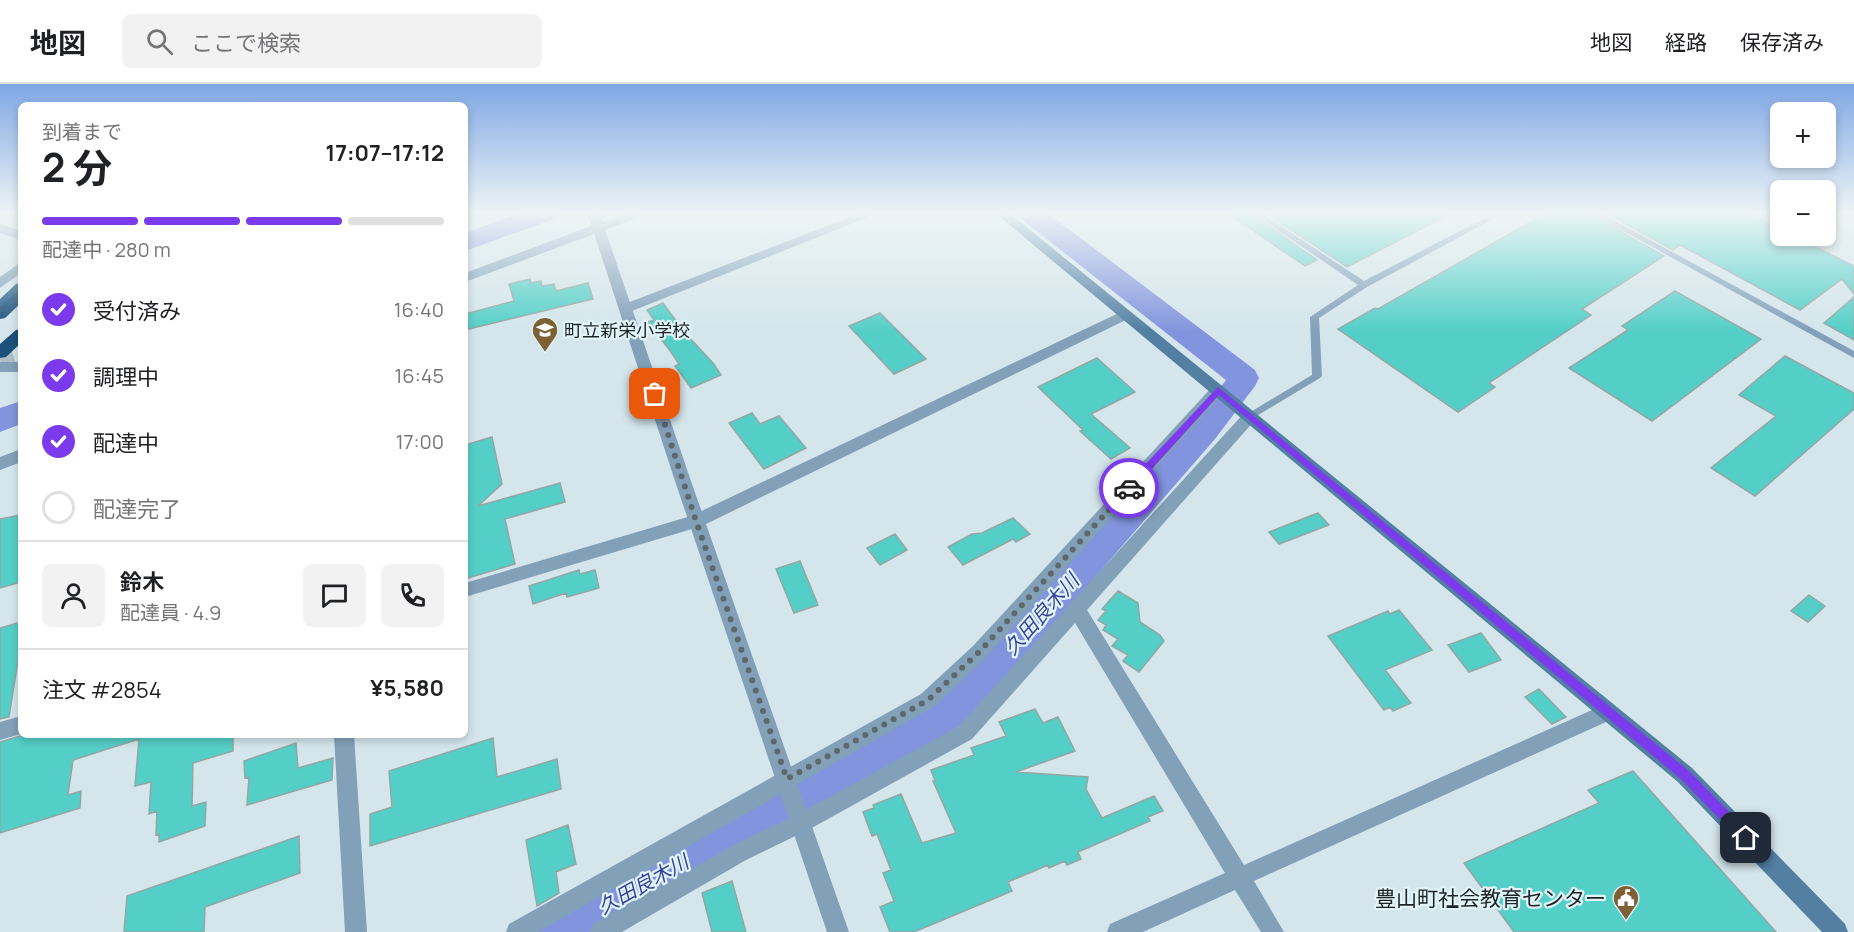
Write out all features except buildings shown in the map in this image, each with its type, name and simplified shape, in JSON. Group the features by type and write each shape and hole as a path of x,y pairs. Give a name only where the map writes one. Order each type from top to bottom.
{"highway":[{"path":"0,307 18,290"},
{"path":"0,314 18,298"},
{"path":"0,353 18,337"},
{"path":"0,358 18,342"}],"main road":[{"path":"1048,252 1685,775 1837,932"}],"street":[{"path":"468,277 528,252"},
{"path":"607,252 696,521 788,780 838,932"},
{"path":"627,308 773,252"},
{"path":"0,284 18,269"},
{"path":"468,589 696,521 1125,315"},
{"path":"0,367 18,367"},
{"path":"517,932 928,700 979,652 1219,391"},
{"path":"601,932 740,853 965,733 1250,416"},
{"path":"0,453 18,446"},
{"path":"0,464 18,456"},
{"path":"1077,610 1273,932"},
{"path":"1118,932 1608,712"},
{"path":"0,731 18,726"},
{"path":"344,738 356,932"}],"lane":[{"path":"1314,252 1364,285"},
{"path":"1250,416 1317,376 1314,316 1364,285 1427,252"},
{"path":"1665,252 1854,355"}],"waterway":[{"name":"久田良木川","path":"558,932 943,715 970,693 1204,431 1244,378 1080,252"},
{"path":"0,420 18,413"}],"tunnel":[{"path":"0,360 18,354"}],"way so far":[{"path":"655,394 696,521 787,779 928,700 979,652 1129,488"}],"place":[{"name":"町立新栄小学校","path":"545,353"},
{"name":"豊山町社会教育センター","path":"1626,921"}],"route":[{"path":"1129,488 1218,390 1685,775 1746,838"}]}
